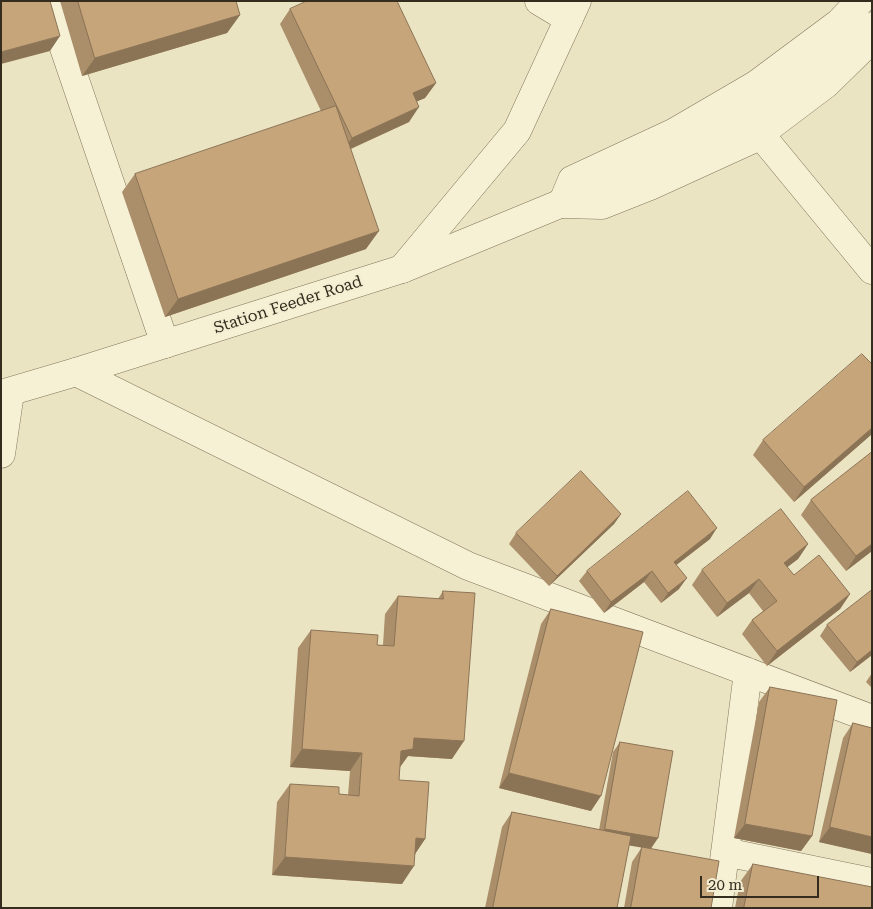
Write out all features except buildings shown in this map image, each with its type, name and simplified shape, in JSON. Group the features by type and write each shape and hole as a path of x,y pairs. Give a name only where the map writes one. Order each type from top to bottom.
{"street":[{"path":"48,1 165,344"},
{"path":"402,268 517,131 573,10 539,1"},
{"path":"860,1 839,23 758,84 673,133 572,180 562,204 602,204 650,186 752,139 826,84 872,39"},
{"name":"Station Feeder Road","path":"4,395 402,268 676,156 730,129 787,90 872,26"},
{"path":"760,134 872,270"},
{"path":"76,372 468,566 872,719"},
{"path":"1,454 4,395"},
{"path":"718,908 748,672"},
{"path":"725,852 872,882"}]}
